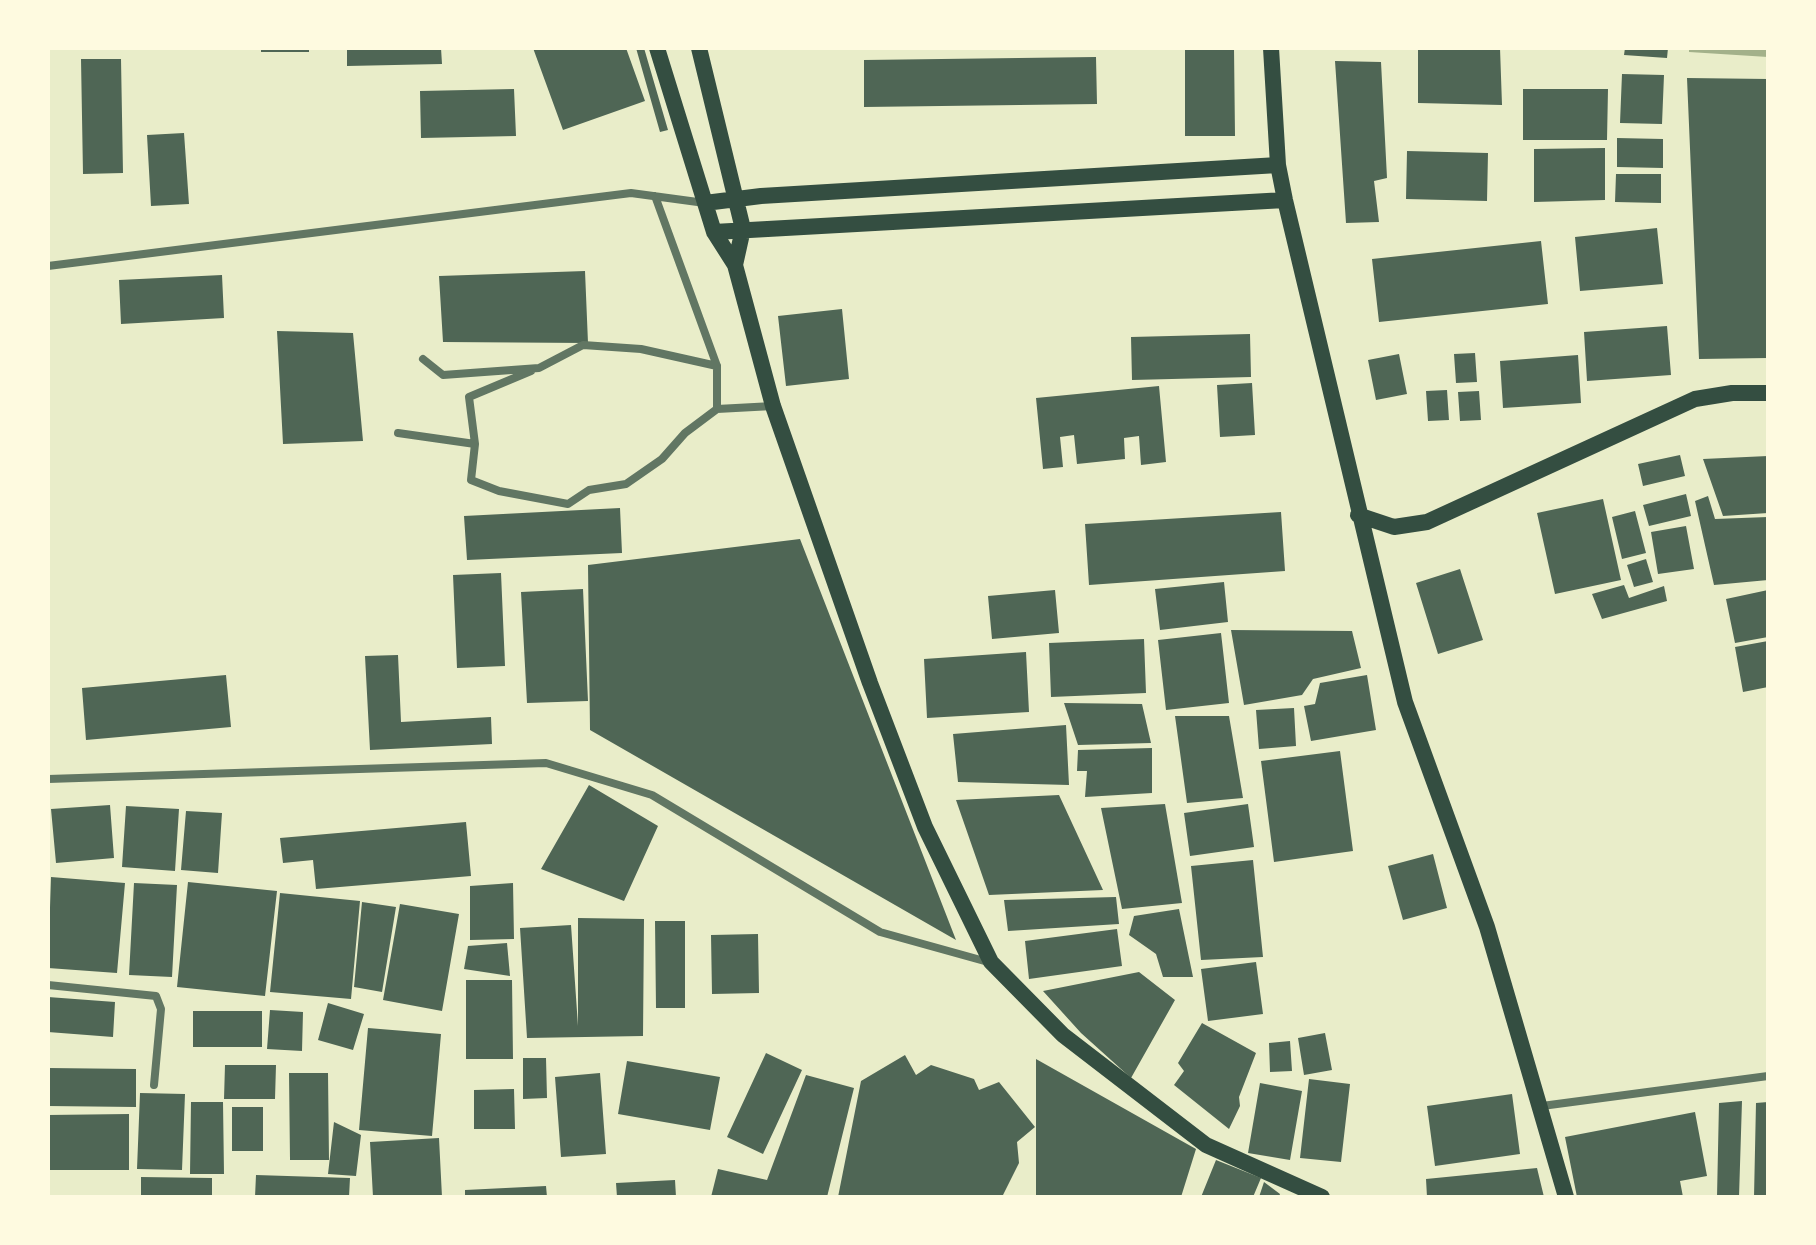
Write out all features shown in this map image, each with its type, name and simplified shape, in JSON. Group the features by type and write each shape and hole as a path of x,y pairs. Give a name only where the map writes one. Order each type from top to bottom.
{"main road":[{"path":"657,48 714,232 735,265 773,406 870,683 925,827 991,962 1063,1035 1206,1145 1322,1197"},
{"path":"699,48 743,229 735,265"},
{"path":"1271,48 1278,165 1285,200 1405,702 1487,927 1542,1106 1566,1197"},
{"path":"705,203 1278,165"},
{"path":"714,232 1285,200"},
{"path":"1358,515 1394,527 1427,522 1695,399 1732,393 1768,393"}],"street":[{"path":"48,266 631,193 705,203"},
{"path":"655,196 717,366 717,409"},
{"path":"717,366 641,349 583,345 539,368 469,397 475,444 471,480 499,491 568,504 589,490 626,484 662,459 685,433 717,409 773,406"},
{"path":"423,359 443,375 539,368"},
{"path":"398,433 475,444"},
{"path":"48,779 546,763 652,795 880,932 991,962"},
{"path":"48,985 156,996 161,1009 154,1085"},
{"path":"1542,1106 1768,1076"}],"shaded area":[{"path":"1689,48 1768,48 1768,57 1689,52"}],"building":[{"path":"261,48 309,48 309,52 261,52"},
{"path":"347,48 441,48 442,64 347,66"},
{"path":"533,48 626,48 645,101 563,130"},
{"path":"636,48 644,48 668,130 660,132"},
{"path":"1185,48 1234,48 1235,136 1185,136"},
{"path":"1418,48 1500,48 1502,105 1418,103"},
{"path":"1625,48 1668,48 1667,58 1624,55"},
{"path":"1096,57 1097,104 864,107 864,60"},
{"path":"81,59 121,59 123,173 83,174"},
{"path":"1335,61 1381,62 1387,178 1374,181 1379,222 1346,223"},
{"path":"1622,74 1664,75 1662,124 1620,123"},
{"path":"1687,78 1768,79 1768,358 1699,359"},
{"path":"514,89 516,136 421,138 420,91"},
{"path":"1523,89 1608,89 1607,140 1523,140"},
{"path":"184,133 189,204 151,206 147,135"},
{"path":"1617,138 1663,139 1663,168 1617,167"},
{"path":"1605,148 1605,200 1534,202 1534,149"},
{"path":"1407,151 1488,153 1487,201 1406,199"},
{"path":"1616,174 1661,174 1661,203 1615,202"},
{"path":"1657,228 1663,284 1580,291 1575,237"},
{"path":"1541,241 1548,304 1379,322 1372,259"},
{"path":"585,271 588,343 443,342 439,276"},
{"path":"222,275 224,318 121,324 119,280"},
{"path":"842,309 849,379 786,386 778,316"},
{"path":"1667,326 1671,375 1587,381 1584,332"},
{"path":"277,331 353,333 363,441 283,444"},
{"path":"1250,334 1251,377 1132,380 1131,337"},
{"path":"1475,353 1477,382 1456,383 1454,354"},
{"path":"1399,354 1407,394 1376,400 1368,360"},
{"path":"1578,355 1581,403 1503,408 1500,361"},
{"path":"1252,383 1255,435 1220,437 1217,385"},
{"path":"1159,386 1166,462 1141,465 1139,436 1124,438 1125,459 1077,464 1074,435 1060,437 1063,467 1043,469 1036,398"},
{"path":"1447,390 1449,420 1428,421 1426,391"},
{"path":"1479,391 1481,420 1460,421 1458,392"},
{"path":"1680,455 1685,476 1643,486 1638,464"},
{"path":"1768,456 1768,513 1723,516 1703,459"},
{"path":"1686,494 1691,516 1649,526 1643,505"},
{"path":"1708,496 1715,519 1768,517 1768,580 1714,585 1695,501"},
{"path":"1603,499 1621,580 1555,594 1537,513"},
{"path":"620,508 622,553 467,560 464,516"},
{"path":"1635,511 1646,553 1622,559 1612,517"},
{"path":"1281,512 1285,571 1089,585 1085,524"},
{"path":"1686,526 1694,569 1658,574 1651,532"},
{"path":"800,539 956,940 590,730 588,565"},
{"path":"1646,559 1653,582 1634,587 1627,565"},
{"path":"1460,569 1483,640 1438,654 1416,583"},
{"path":"501,573 505,666 457,668 453,575"},
{"path":"1224,582 1228,622 1160,630 1155,589"},
{"path":"1624,585 1629,598 1664,586 1667,601 1602,619 1592,594"},
{"path":"583,589 588,701 527,703 521,592"},
{"path":"1055,590 1059,633 992,639 988,596"},
{"path":"1768,590 1768,637 1735,643 1726,599"},
{"path":"1231,630 1352,631 1361,668 1313,679 1302,695 1244,705"},
{"path":"1221,633 1229,703 1166,710 1158,640"},
{"path":"1144,639 1146,693 1051,697 1049,643"},
{"path":"1768,641 1768,687 1743,692 1735,647"},
{"path":"1026,652 1029,712 927,718 924,659"},
{"path":"398,655 401,722 491,717 492,744 370,750 365,656"},
{"path":"226,675 231,727 86,740 82,688"},
{"path":"1367,675 1376,730 1311,741 1304,706 1315,704 1320,683"},
{"path":"1064,703 1142,704 1151,743 1078,745"},
{"path":"1294,708 1296,746 1259,749 1256,710"},
{"path":"1175,716 1229,716 1243,798 1187,803"},
{"path":"1066,725 1069,785 958,782 953,734"},
{"path":"1152,748 1152,793 1085,797 1087,771 1077,771 1078,750"},
{"path":"1340,751 1353,851 1274,862 1261,761"},
{"path":"589,785 658,826 624,901 541,869"},
{"path":"1059,795 1103,890 989,895 956,800"},
{"path":"1165,804 1182,903 1122,909 1101,808"},
{"path":"1248,804 1254,847 1190,856 1184,813"},
{"path":"110,805 114,858 56,863 51,809"},
{"path":"126,806 179,809 175,871 122,867"},
{"path":"186,811 222,813 218,873 181,870"},
{"path":"466,822 471,876 316,889 313,860 283,863 280,838"},
{"path":"1433,854 1447,908 1403,920 1388,866"},
{"path":"1253,860 1263,957 1201,960 1191,866"},
{"path":"51,877 125,883 117,973 48,968"},
{"path":"188,882 277,891 265,996 177,987"},
{"path":"134,883 177,885 172,977 129,975"},
{"path":"513,883 514,939 470,940 470,886"},
{"path":"280,893 360,901 351,999 270,992"},
{"path":"1116,897 1119,924 1008,931 1004,900"},
{"path":"362,902 396,907 382,992 354,987"},
{"path":"400,904 459,914 442,1011 383,1000"},
{"path":"1179,909 1193,977 1163,977 1156,954 1129,935 1134,916"},
{"path":"578,918 644,919 643,1036 527,1038 520,928 571,925 578,1026"},
{"path":"655,921 685,921 685,1008 656,1008"},
{"path":"1117,929 1122,966 1029,979 1025,941"},
{"path":"758,934 759,993 712,994 711,935"},
{"path":"507,943 510,976 464,969 468,946"},
{"path":"1256,962 1263,1014 1208,1021 1201,969"},
{"path":"1139,972 1175,1000 1131,1078 1081,1033 1043,991"},
{"path":"466,980 512,980 513,1059 466,1059"},
{"path":"48,997 115,1002 113,1037 48,1032"},
{"path":"328,1003 364,1014 353,1050 318,1040"},
{"path":"270,1010 303,1012 302,1051 267,1049"},
{"path":"193,1011 262,1011 262,1047 193,1047"},
{"path":"1202,1023 1256,1053 1239,1097 1240,1106 1229,1129 1174,1085 1184,1071 1178,1063"},
{"path":"368,1028 441,1034 432,1136 359,1130"},
{"path":"1325,1033 1332,1070 1304,1075 1298,1038"},
{"path":"1290,1041 1292,1071 1270,1072 1269,1043"},
{"path":"766,1053 802,1070 763,1154 727,1137"},
{"path":"905,1055 916,1075 931,1065 974,1079 979,1090 999,1082 1035,1127 1017,1142 1019,1163 1002,1197 838,1197 861,1081"},
{"path":"523,1058 546,1058 547,1098 523,1099"},
{"path":"1036,1059 1196,1149 1181,1197 1036,1197"},
{"path":"627,1061 720,1077 710,1130 618,1114"},
{"path":"225,1065 276,1065 275,1099 224,1099"},
{"path":"48,1068 136,1069 136,1107 48,1106"},
{"path":"289,1073 328,1073 329,1160 290,1160"},
{"path":"600,1073 606,1154 561,1157 555,1077"},
{"path":"806,1075 854,1088 827,1197 711,1197 718,1169 767,1180"},
{"path":"1309,1079 1350,1084 1341,1162 1300,1158"},
{"path":"1260,1083 1302,1091 1290,1160 1248,1153"},
{"path":"514,1089 515,1129 474,1129 474,1090"},
{"path":"140,1093 185,1094 182,1170 137,1169"},
{"path":"1512,1094 1520,1154 1435,1166 1427,1106"},
{"path":"1742,1101 1739,1197 1717,1197 1719,1103"},
{"path":"191,1102 223,1102 224,1174 190,1174"},
{"path":"1768,1102 1768,1197 1754,1197 1756,1103"},
{"path":"232,1107 263,1107 263,1151 232,1151"},
{"path":"1695,1112 1707,1176 1680,1181 1683,1197 1577,1197 1565,1137"},
{"path":"129,1114 129,1170 48,1170 48,1115"},
{"path":"334,1122 361,1135 356,1176 328,1174"},
{"path":"439,1138 442,1197 373,1197 370,1142"},
{"path":"1216,1160 1261,1178 1253,1197 1201,1197"},
{"path":"1537,1168 1544,1197 1427,1197 1426,1179"},
{"path":"256,1175 350,1178 349,1197 255,1197"},
{"path":"141,1177 212,1178 212,1197 141,1197"},
{"path":"675,1180 676,1197 617,1197 616,1183"},
{"path":"1264,1182 1280,1194 1279,1197 1259,1197"},
{"path":"546,1186 547,1197 465,1197 465,1190"}]}
